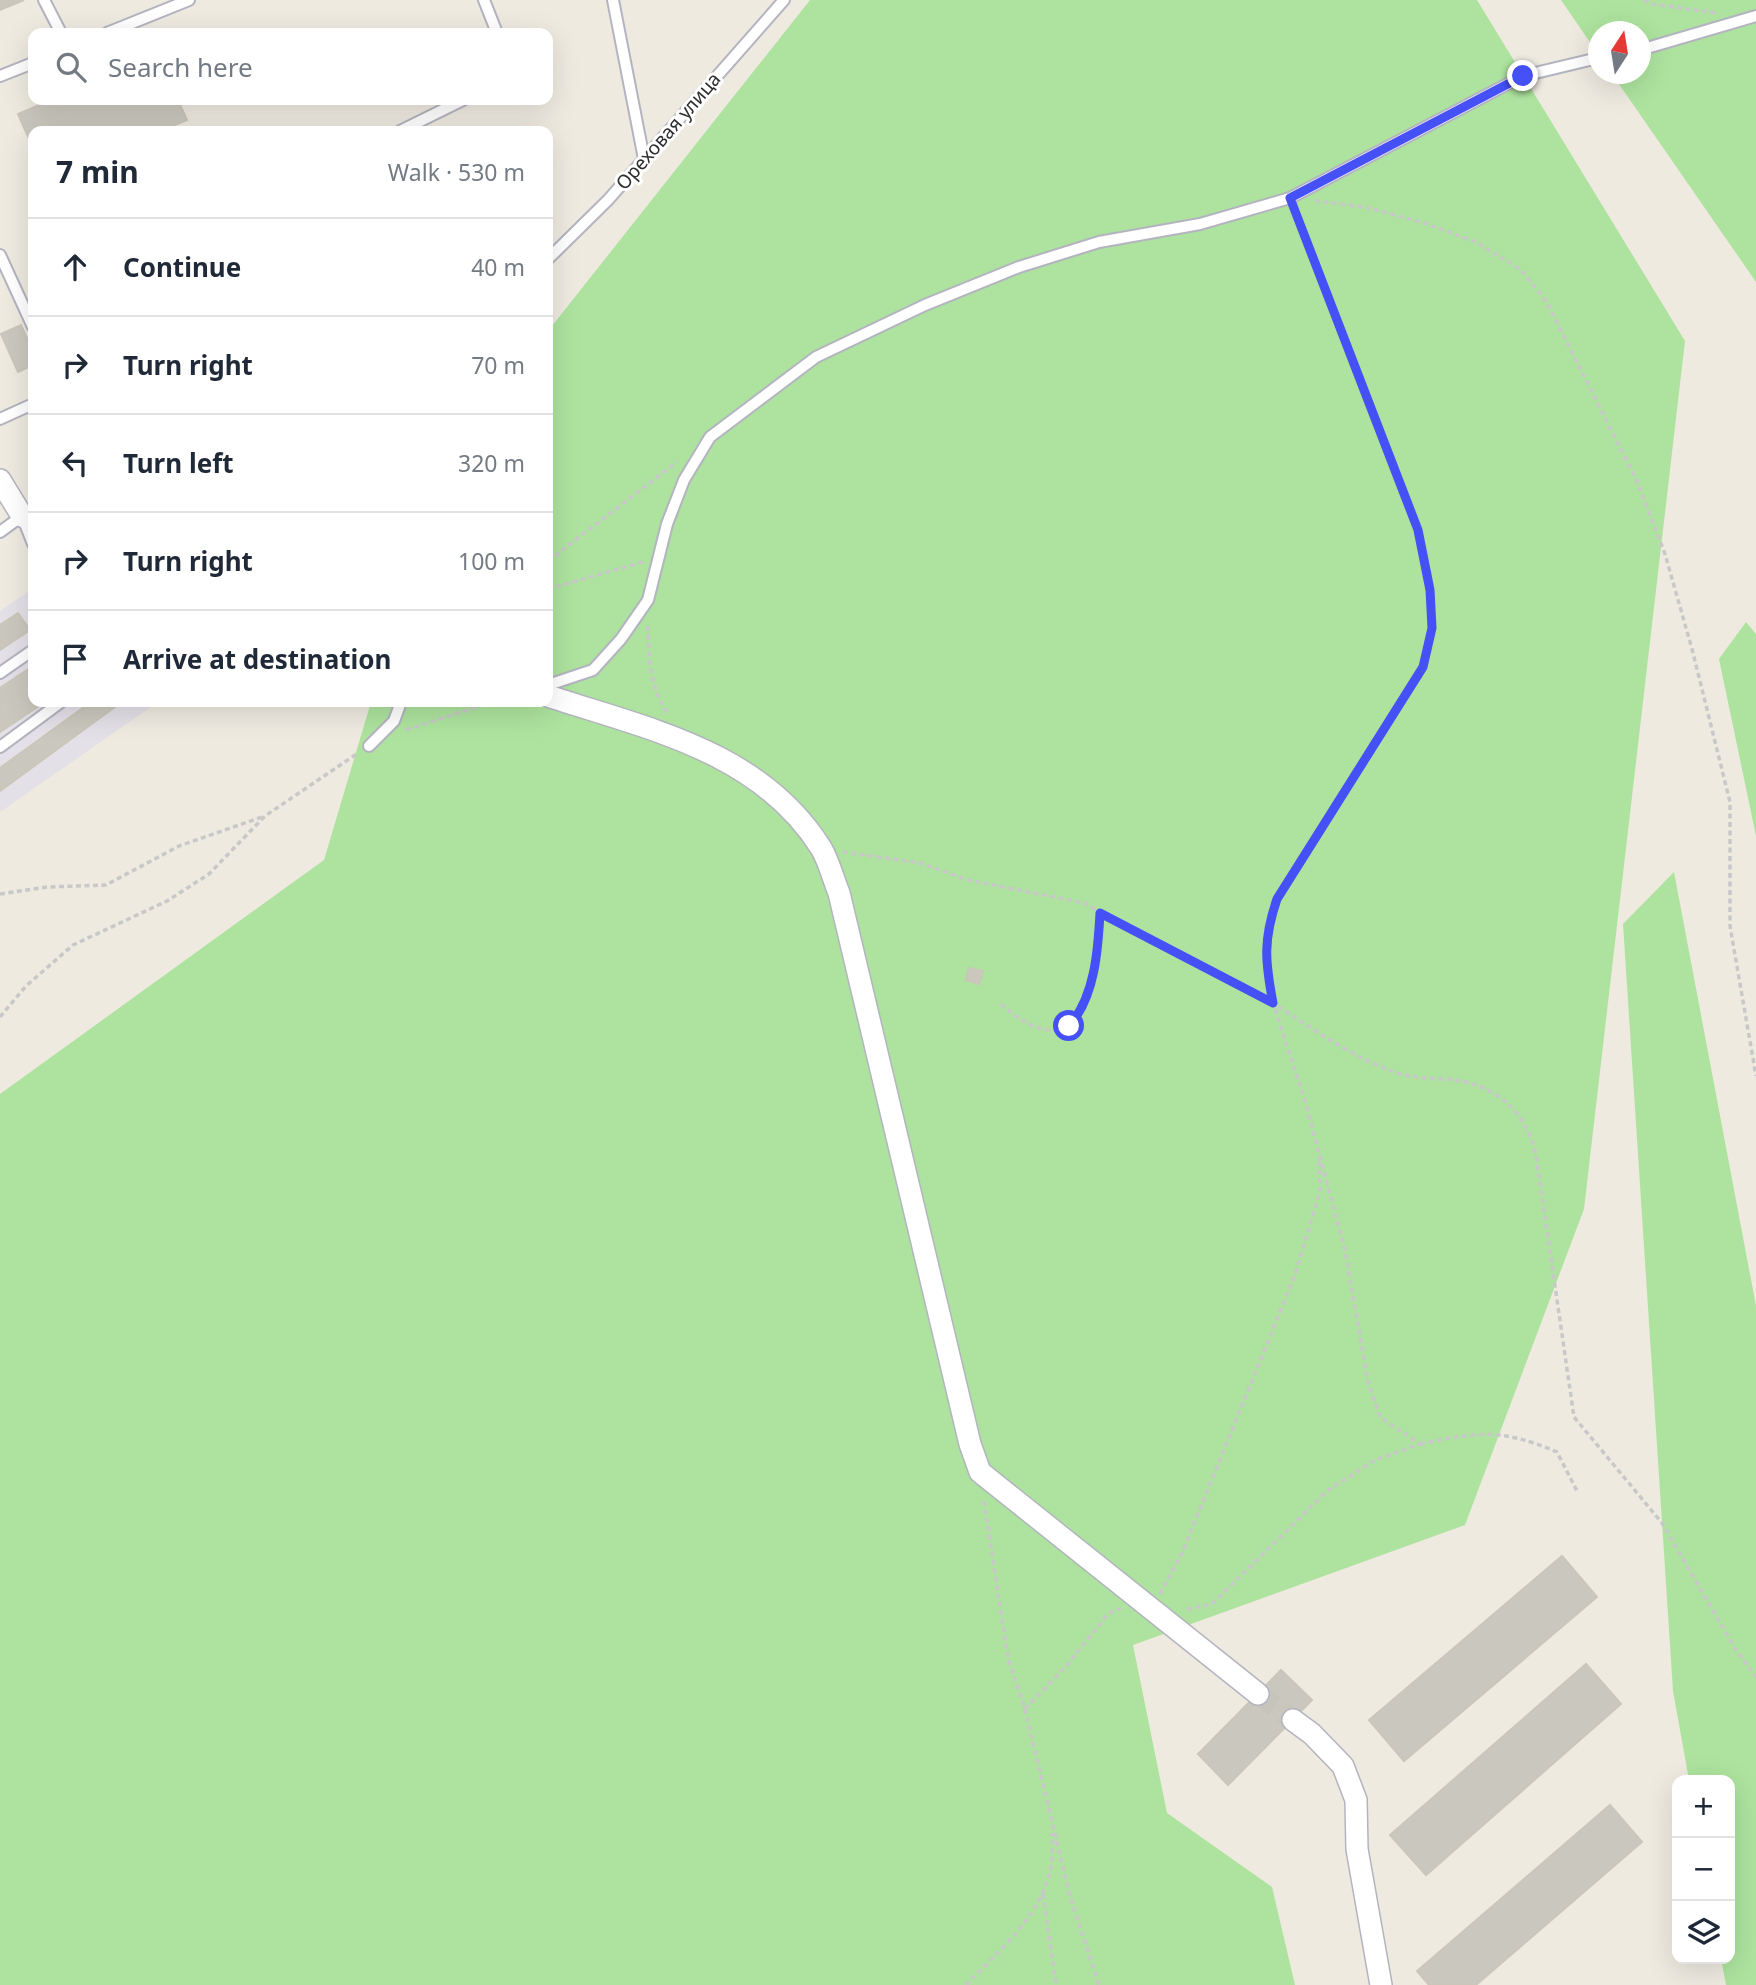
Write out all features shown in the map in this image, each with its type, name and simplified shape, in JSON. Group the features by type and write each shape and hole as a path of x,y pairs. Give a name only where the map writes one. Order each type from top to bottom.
{"street":[{"path":"0,480 28,519"},
{"path":"553,698 698,745 747,772 794,816 821,849 839,893 970,1444 980,1472 1258,1694"},
{"path":"1293,1720 1312,1734 1343,1766 1356,1800 1357,1849 1381,1985"}],"lane":[{"path":"44,0 58,28"},
{"path":"119,28 189,0"},
{"path":"484,0 495,28"},
{"path":"613,0 644,159"},
{"name":"Ореховая улица","path":"553,253 608,200 784,0"},
{"path":"1651,47 1755,16"},
{"path":"553,683 593,670 621,639 648,600 667,524 684,480 710,437 816,356 937,300 1019,267 1099,242 1200,224 1290,198 1523,76 1588,60"},
{"path":"0,76 28,65"},
{"path":"410,126 453,105"},
{"path":"0,255 28,313"},
{"path":"0,419 28,406"},
{"path":"0,532 28,519"},
{"path":"0,673 28,653"},
{"path":"0,747 54,707"},
{"path":"369,746 394,721 399,707"}],"path":[{"path":"1644,0 1690,10 1755,16"},
{"path":"1420,1444 1380,1417 1368,1382 1345,1250 1319,1152 1273,1003 1264,960 1267,928 1277,899 1423,667 1432,628 1430,590 1418,530 1290,198 1365,206 1476,242 1521,270 1546,301 1636,479 1665,554 1692,649 1730,802 1730,926 1756,1076"},
{"path":"553,557 710,437"},
{"path":"553,588 660,557"},
{"path":"648,600 649,660 656,696 670,717"},
{"path":"399,732 476,707"},
{"path":"0,1017 26,986 73,945 167,901 209,874 265,816 369,746"},
{"path":"0,894 47,887 106,885 179,846 265,816"},
{"path":"821,849 920,863 968,880 1084,903 1273,1003 1325,1037 1387,1069 1413,1079 1480,1084 1506,1102 1531,1132 1536,1155 1574,1416 1662,1523 1736,1650 1756,1678"},
{"path":"1001,1004 1032,1027 1054,1031 1069,1026 1083,1010 1099,943 1100,913"},
{"path":"1151,1609 1182,1553 1295,1275 1320,1191 1319,1152"},
{"path":"1025,1709 1067,1665 1108,1614 1126,1606 1181,1611 1212,1604 1327,1491 1375,1460 1420,1444 1485,1433 1520,1437 1557,1452 1577,1492"},
{"path":"980,1472 1008,1658 1025,1709 1069,1893 1099,1985"},
{"path":"966,1985 1022,1923 1042,1890 1051,1867 1052,1827"},
{"path":"1042,1890 1056,1985"}],"shaded area":[{"path":"28,591 28,707 151,707 0,812 0,611"}],"green space":[{"path":"810,0 1477,0 1685,341 1584,1209 1465,1525 1133,1645 1167,1813 1272,1887 1295,1985 0,1985 0,1094 324,860 370,707 553,707 553,325"},
{"path":"1561,0 1756,0 1756,282 1619,84 1651,84 1651,21 1588,21 1588,39"},
{"path":"1746,622 1756,634 1756,836 1719,659"},
{"path":"1674,872 1756,1306 1756,1985 1726,1985 1722,1964 1735,1964 1735,1775 1688,1775 1673,1691 1623,924"}],"building":[{"path":"0,0 24,0 0,10"},
{"path":"39,105 180,105 187,120 173,126 28,126 28,137 18,114"},
{"path":"21,325 28,340 28,367 18,372 1,334"},
{"path":"18,613 28,631 0,650 0,625"},
{"path":"28,669 28,707 38,707 0,732 0,688"},
{"path":"84,707 115,707 0,791 0,768"},
{"path":"969,968 983,971 979,984 966,980"},
{"path":"1562,1556 1597,1597 1404,1761 1369,1720"},
{"path":"1586,1664 1621,1704 1426,1875 1390,1835"},
{"path":"1281,1670 1312,1700 1228,1785 1198,1754"},
{"path":"1610,1805 1642,1842 1476,1985 1429,1985 1417,1971"}],"tunnel":[{"path":"1258,1694 1293,1720"}],"route":[{"path":"1069,1026 1083,1010 1099,943 1100,913 1273,1003 1264,960 1267,928 1277,899 1423,667 1432,628 1430,590 1418,530 1290,198 1523,76"}]}
